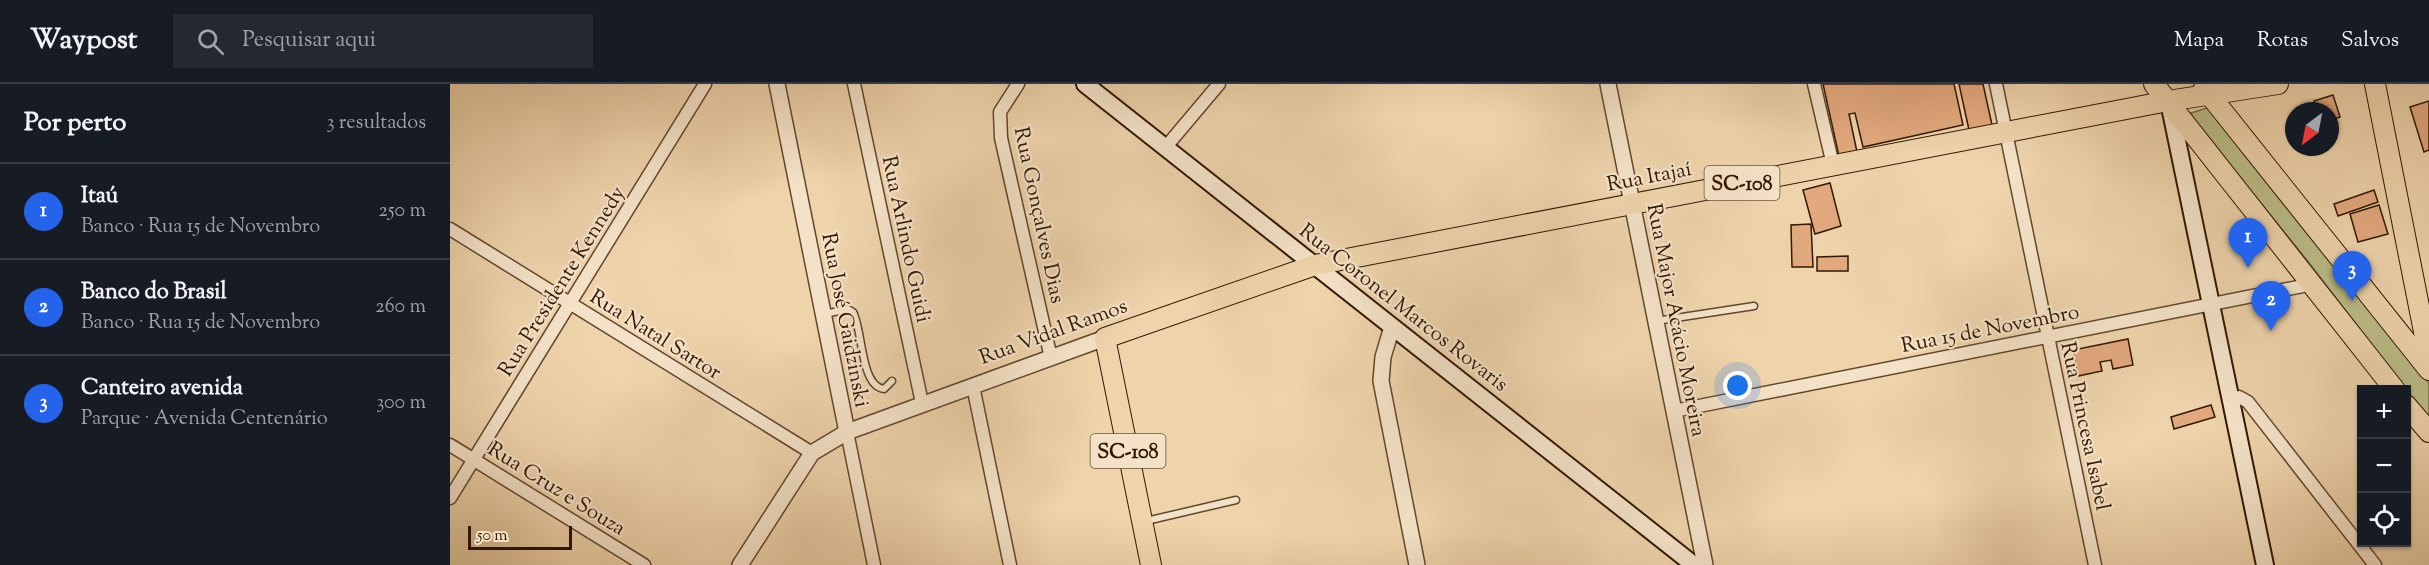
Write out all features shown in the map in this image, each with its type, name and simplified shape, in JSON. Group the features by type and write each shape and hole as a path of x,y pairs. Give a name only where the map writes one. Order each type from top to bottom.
{"main road":[{"name":"Rua Coronel Marcos Rovaris","path":"1086,84 1694,565"},
{"path":"2154,84 2167,92 2391,385"},
{"name":"Rua Itajaí","path":"1315,265 2005,132 2167,92 2278,84"},
{"path":"2375,84 2429,357"},
{"path":"2206,90 2429,370"},
{"path":"2167,92 2265,565"},
{"name":"Rua Vidal Ramos","path":"1105,338 1315,265"},
{"name":"SC-108","path":"1105,338 1151,565"},
{"path":"2411,411 2429,432"}],"street":[{"name":"Rua Presidente Kennedy","path":"450,498 705,84"},
{"name":"Rua José Gaidzinski","path":"777,84 874,565"},
{"name":"Rua Arlindo Guidi","path":"854,84 922,403"},
{"name":"Rua Gonçalves Dias","path":"1018,84 1000,112 1001,138 1051,358"},
{"path":"1165,148 1219,84"},
{"name":"Rua Major Acácio Moreira","path":"1608,84 1705,565"},
{"path":"1814,84 1833,165"},
{"name":"Rua Princesa Isabel","path":"1996,84 2095,565"},
{"name":"Rua Natal Sartor","path":"450,229 812,453"},
{"name":"Rua 15 de Novembro","path":"1674,411 2313,284"},
{"path":"1392,327 1383,357 1381,381 1417,565"},
{"name":"Rua Vidal Ramos","path":"812,453 847,432 1105,338"},
{"path":"973,386 1010,565"},
{"path":"2230,399 2239,398 2248,402 2375,565"},
{"name":"Rua Cruz e Souza","path":"450,445 644,565"},
{"path":"740,565 812,453"}],"lane":[{"path":"1656,321 1754,306"},
{"path":"823,315 848,309 853,312 869,380 878,388 884,388 892,381"},
{"path":"1142,522 1236,500"}],"green space":[{"path":"2210,107 2429,383 2429,419 2411,396 2411,385 2403,385 2306,259 2188,114"}],"building":[{"path":"1823,84 1954,84 1963,125 1863,147 1855,113 1849,114 1857,152 1839,156"},
{"path":"1959,84 1983,84 1992,125 1969,130"},
{"path":"2333,95 2335,102 2314,102"},
{"path":"2429,101 2429,150 2424,152 2410,107"},
{"path":"1830,183 1841,226 1815,234 1803,190"},
{"path":"2374,190 2378,202 2338,216 2334,204"},
{"path":"2379,205 2388,234 2358,242 2350,214"},
{"path":"1811,224 1813,267 1792,267 1791,225"},
{"path":"1848,256 1848,271 1817,271 1817,257"},
{"path":"2128,339 2133,365 2113,369 2111,360 2100,362 2102,371 2078,376 2073,350"},
{"path":"2211,405 2215,417 2174,429 2171,417"}],"place":[{"name":"Itaú","path":"2248,268"},
{"name":"Canteiro avenida","path":"2352,301"},
{"name":"Banco do Brasil","path":"2271,331"}]}
